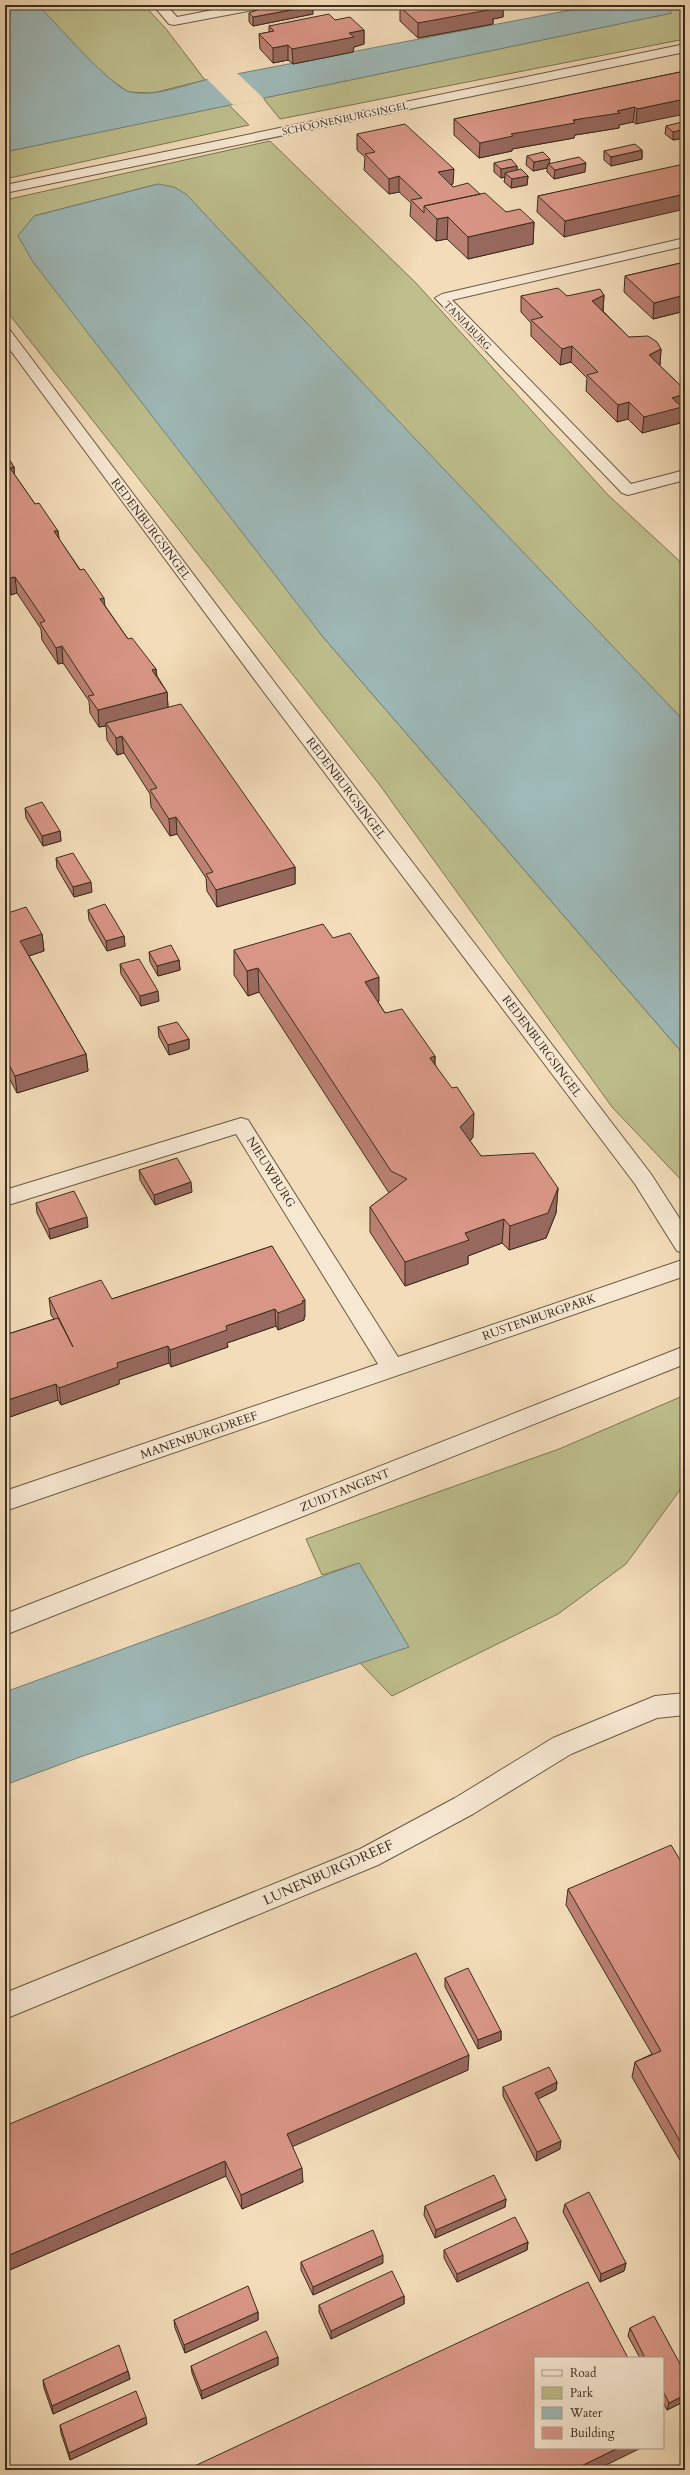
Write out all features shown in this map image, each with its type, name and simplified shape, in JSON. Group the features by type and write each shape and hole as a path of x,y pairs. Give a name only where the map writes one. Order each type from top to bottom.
{"street":[{"path":"159,5 174,21 258,5"},
{"name":"SCHOONENBURGSINGEL","path":"5,189 685,48"},
{"name":"TANIABURG","path":"685,242 442,298 628,490 685,475"},
{"name":"REDENBURGSINGEL","path":"6,336 269,687 643,1179 685,1245"},
{"name":"NIEUWBURG","path":"5,1198 242,1125 393,1368"},
{"name":"RUSTENBURGPARK","path":"393,1368 685,1267"},
{"name":"ZUIDTANGENT","path":"5,1625 685,1356"},
{"name":"MANENBURGDREEF","path":"5,1501 393,1368"},
{"name":"LUNENBURGDREEF","path":"5,2006 369,1857 464,1806 562,1746 655,1706 685,1704"}],"green space":[{"path":"5,5 144,5 167,30 205,80 153,93 128,92"},
{"path":"662,5 685,5 685,39 280,119 263,98 671,13"},
{"path":"228,104 249,125 5,179 5,152"},
{"path":"270,141 416,283 608,495 685,566 685,722 158,184 34,216 26,227 323,637 685,1056 685,1184 612,1107 379,784 5,309 5,200"},
{"path":"685,1395 685,1466 680,1490 626,1564 558,1614 392,1696 360,1663 408,1646 359,1563 322,1575 306,1539 559,1449"}],"water":[{"path":"5,5 38,5 83,53 110,79 130,92 139,93 158,92 205,80 597,5 662,5 672,13 5,152"},
{"path":"158,184 174,187 186,194 421,445 685,722 685,1056 323,637 33,262 18,236 34,216"},
{"path":"359,1563 409,1647 80,1757 5,1785 5,1692"}],"pier":[{"path":"236,72 264,99 233,105 206,78"}],"building":[{"path":"278,5 313,6 253,17 249,13"},
{"path":"409,5 489,5 494,9 418,23 400,7"},
{"path":"329,14 335,20 350,17 364,30 349,33 354,37 292,49 288,45 273,48 259,34 274,31 269,26"},
{"path":"685,71 685,99 637,109 635,107 617,111 620,113 573,120 575,123 511,134 513,136 480,143 454,119"},
{"path":"682,122 685,124 685,129 673,132 666,126"},
{"path":"405,124 454,169 438,172 453,187 468,183 480,194 424,206 424,213 411,200 422,198 399,176 389,179 365,154 375,152 357,134"},
{"path":"635,144 642,150 611,157 604,151"},
{"path":"543,152 550,159 534,162 527,156"},
{"path":"579,157 586,163 555,170 548,164"},
{"path":"511,159 517,166 501,169 494,163"},
{"path":"684,164 685,194 565,221 538,196"},
{"path":"521,169 528,176 512,179 505,173"},
{"path":"485,193 506,212 520,209 534,222 468,237 448,217 437,219 424,206"},
{"path":"685,262 685,295 654,303 625,276"},
{"path":"558,288 567,296 600,289 604,295 592,301 629,337 648,336 657,342 661,349 649,355 685,390 685,394 672,398 682,407 644,417 629,402 618,405 587,375 598,372 572,346 562,349 531,320 543,317 521,296"},
{"path":"5,453 14,467 10,468 35,504 39,503 58,531 54,531 80,570 84,569 104,598 100,599 128,639 132,638 156,669 152,670 167,692 98,710 88,696 94,695 62,646 56,648 40,623 45,621 15,577 10,578 5,571"},
{"path":"181,704 295,867 216,890 206,874 213,872 176,817 169,819 150,790 157,788 122,736 116,738 106,723"},
{"path":"42,802 60,831 42,836 25,808"},
{"path":"73,853 91,882 73,887 56,858"},
{"path":"105,904 124,936 106,941 88,910"},
{"path":"26,907 42,934 20,941 86,1054 15,1076 5,1057 5,914"},
{"path":"323,924 333,938 350,933 379,977 365,982 385,1013 402,1009 435,1056 430,1058 452,1088 457,1087 474,1113 460,1127 481,1156 534,1153 558,1188 548,1213 510,1226 504,1219 465,1233 469,1240 405,1262 370,1207 407,1179 391,1171 258,968 247,971 234,950"},
{"path":"171,945 179,960 157,966 149,952"},
{"path":"139,959 158,991 140,996 120,964"},
{"path":"177,1022 189,1039 168,1045 158,1027"},
{"path":"177,1158 191,1182 154,1195 139,1170"},
{"path":"74,1191 87,1217 49,1229 36,1203"},
{"path":"272,1246 305,1300 302,1301 303,1303 278,1313 275,1309 226,1326 227,1330 170,1350 168,1346 117,1363 118,1367 59,1388 56,1384 5,1401 5,1335 58,1318 73,1347 49,1298 101,1280 112,1299"},
{"path":"671,1845 685,1868 685,2150 635,2062 661,2051 568,1889"},
{"path":"416,1953 469,2055 287,2134 302,2168 241,2195 225,2161 5,2257 5,2126"},
{"path":"468,1968 501,2031 478,2040 445,1978"},
{"path":"549,2067 557,2082 535,2093 561,2141 537,2152 503,2087"},
{"path":"494,2175 506,2199 436,2230 425,2206"},
{"path":"589,2192 626,2263 601,2274 565,2204"},
{"path":"515,2217 528,2242 457,2274 444,2250"},
{"path":"373,2230 383,2255 313,2287 301,2262"},
{"path":"392,2271 404,2296 331,2331 319,2305"},
{"path":"588,2282 627,2357 534,2357 534,2449 616,2449 573,2470 186,2470"},
{"path":"248,2286 258,2312 184,2345 174,2320"},
{"path":"654,2316 685,2373 685,2395 669,2403 664,2393 664,2357 644,2357 630,2328"},
{"path":"266,2331 278,2357 201,2391 191,2366"},
{"path":"119,2345 128,2371 52,2406 43,2380"},
{"path":"136,2391 146,2417 69,2453 60,2425"}]}
